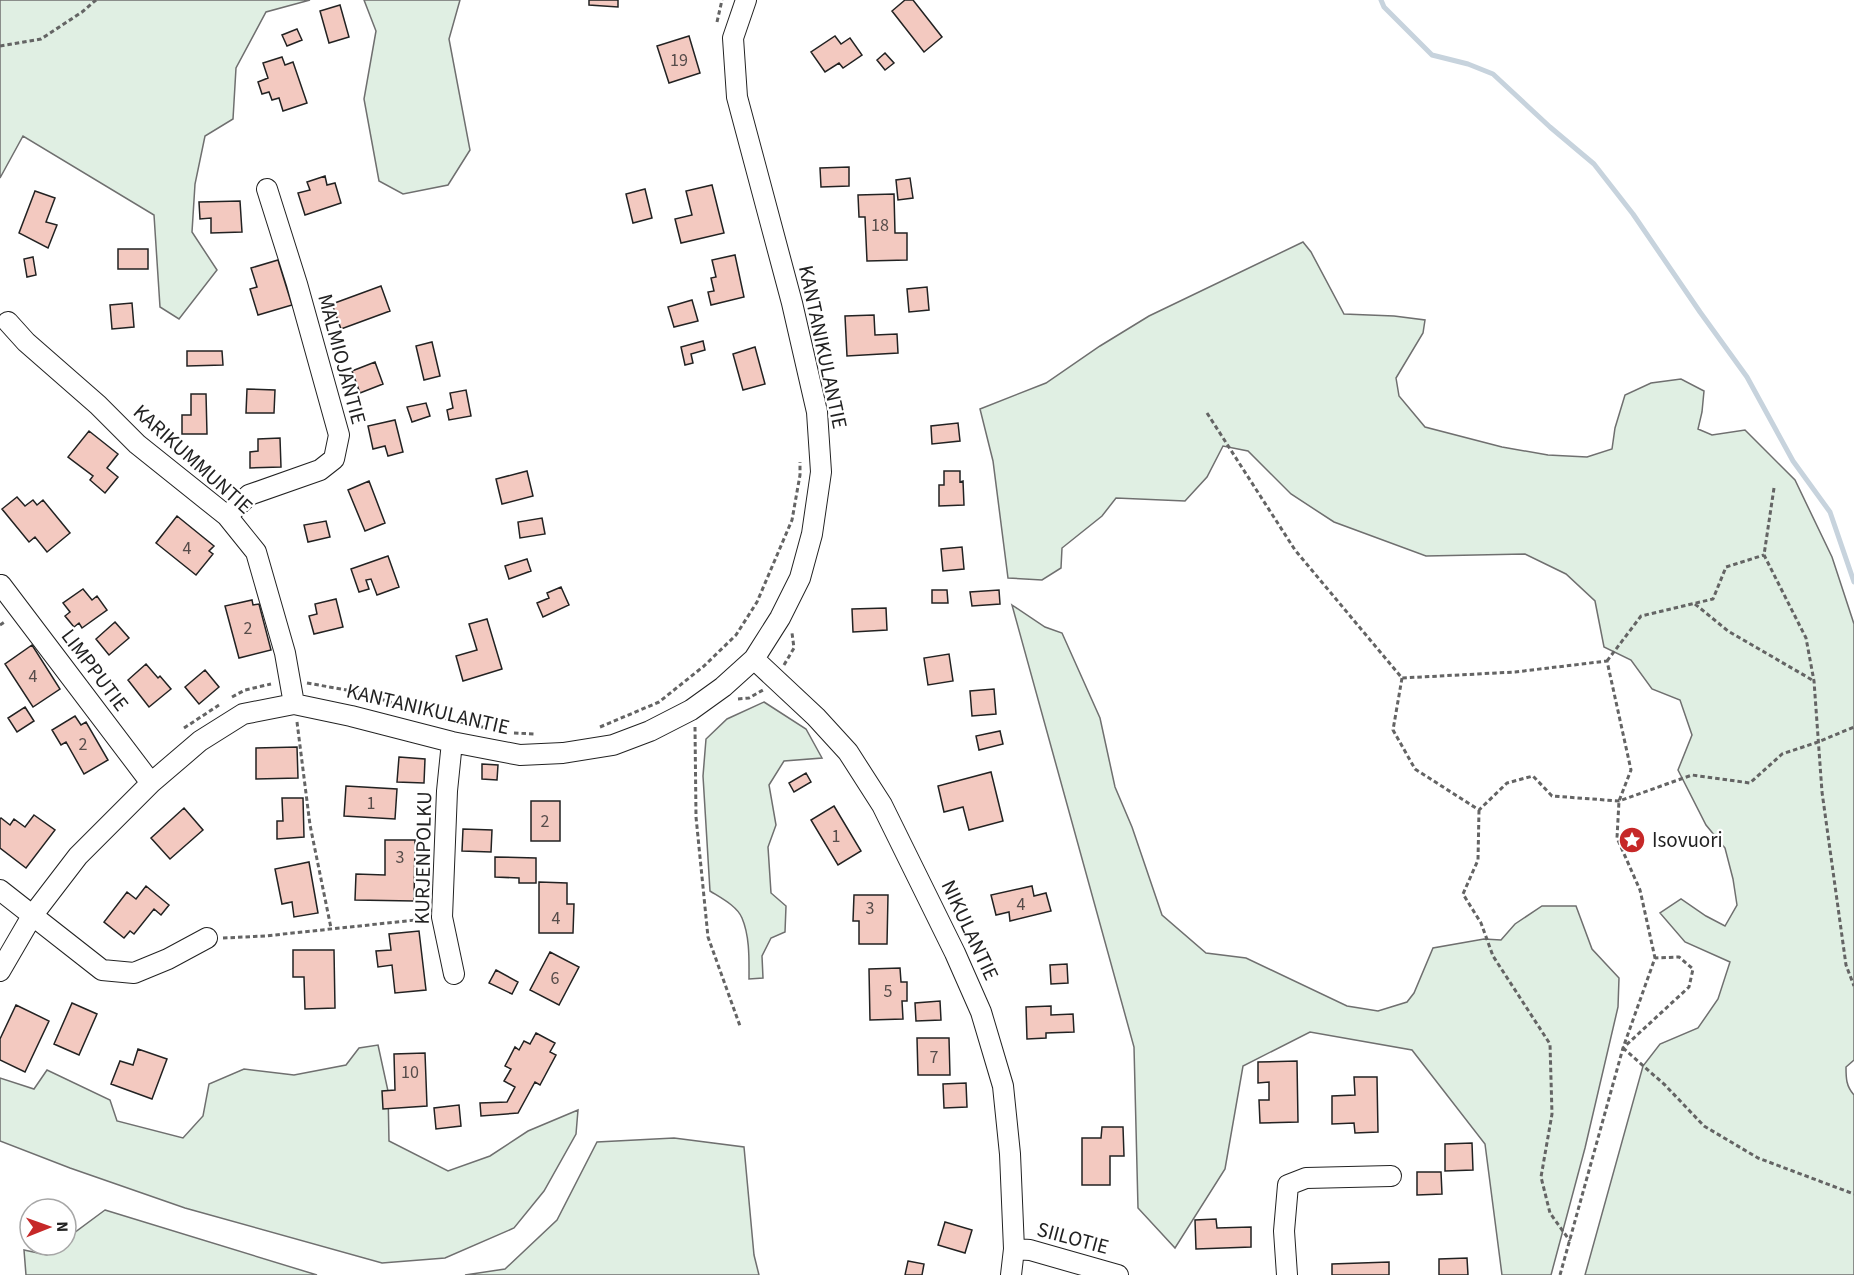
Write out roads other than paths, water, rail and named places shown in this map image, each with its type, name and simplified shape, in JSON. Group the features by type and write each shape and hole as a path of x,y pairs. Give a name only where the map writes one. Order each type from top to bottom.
{"street":[{"name":"KANTANIKULANTIE","path":"0,971 32,916 78,856 151,783 200,741 243,714 294,704 452,742 520,755 563,753 613,745 650,731 695,707 723,687 754,659 780,618 800,578 812,534 821,472 814,401 792,303 737,97 733,38 746,0"},
{"name":"MALMIOJANTIE","path":"227,516 249,495 320,470 334,459 339,435 297,284 267,189"},
{"name":"KARIKUMMUNTIE","path":"8,322 26,342 98,405 137,444 227,516 255,552 285,653 294,704"},
{"name":"LIMPPUTIE","path":"1,585 151,783"},
{"name":"NIKULANTIE","path":"754,659 816,717 848,752 882,805 955,953 981,1012 1003,1086 1010,1154 1014,1249 1011,1275"},
{"name":"KURJENPOLKU","path":"452,742 447,790 442,917 454,974"},
{"path":"0,890 102,970 134,973 168,959 207,938"},
{"path":"1287,1275 1284,1231 1288,1185 1306,1178 1390,1176"},
{"name":"SIILOTIE","path":"1014,1249 1030,1250 1119,1275"}],"waterway":[{"path":"1381,0 1384,7 1432,55 1468,64 1493,74 1594,164 1633,214 1747,377 1793,461 1830,512 1854,582"}],"place":[{"name":"Isovuori","path":"1632,840"}]}
